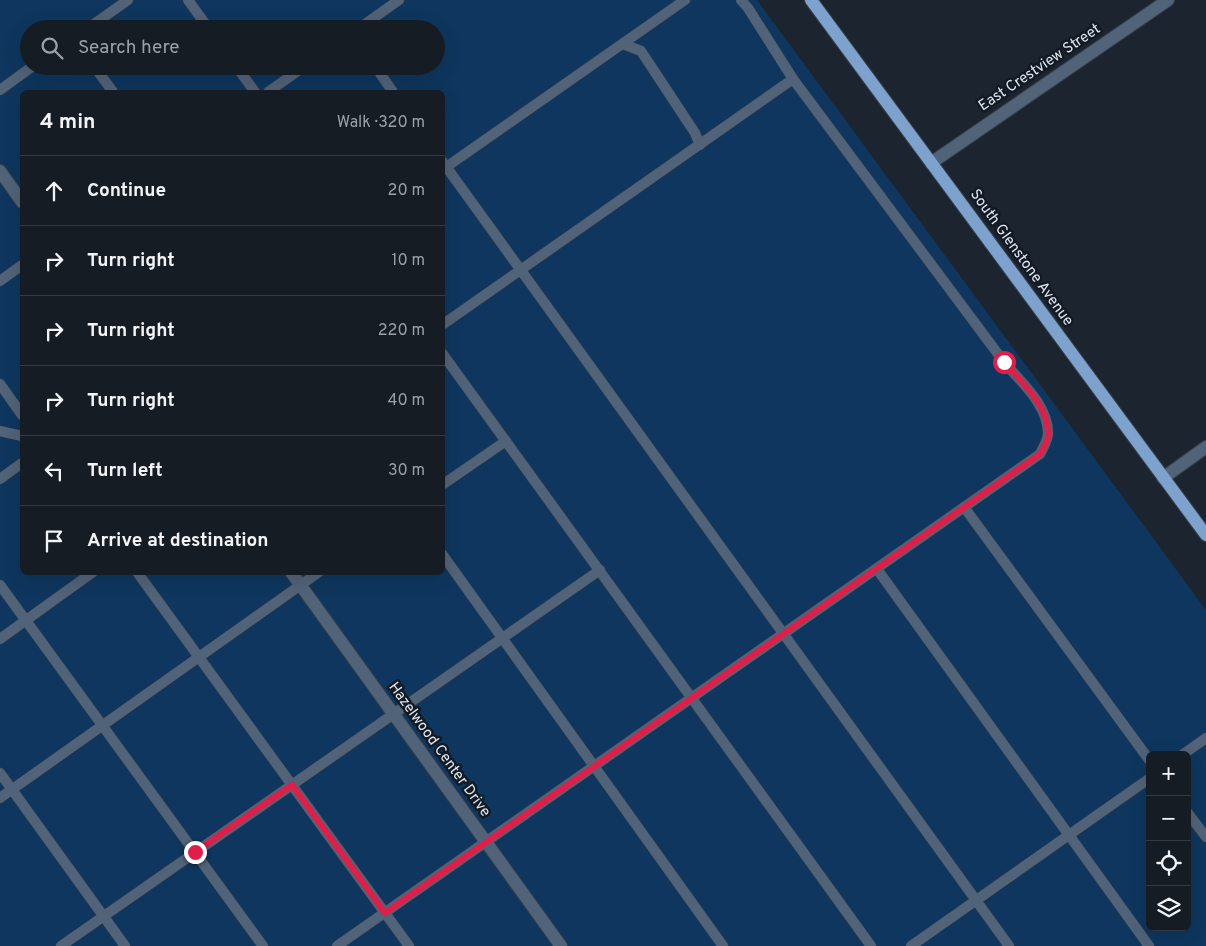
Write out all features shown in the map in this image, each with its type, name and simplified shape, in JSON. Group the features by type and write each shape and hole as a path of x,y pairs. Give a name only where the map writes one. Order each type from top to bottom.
{"main road":[{"name":"South Glenstone Avenue","path":"811,0 1206,535"}],"street":[{"name":"East Crestview Street","path":"931,163 1168,0"},
{"path":"0,171 20,199"},
{"path":"1164,478 1206,447"},
{"name":"Hazelwood Center Drive","path":"293,575 562,946"}],"lane":[{"path":"100,20 128,0"},
{"path":"188,0 202,20"},
{"path":"371,20 399,0"},
{"path":"445,165 685,0"},
{"path":"337,946 1040,454 1049,435 1046,414 998,354 793,79 741,0"},
{"path":"623,44 640,51 695,134 700,145"},
{"path":"0,90 21,75"},
{"path":"101,75 112,90"},
{"path":"243,75 254,90"},
{"path":"271,90 292,75"},
{"path":"382,75 393,90"},
{"path":"445,324 793,79"},
{"path":"445,167 522,270 1009,946"},
{"path":"0,280 20,266"},
{"path":"445,357 871,946"},
{"path":"0,384 20,412"},
{"path":"0,432 20,436"},
{"path":"445,483 506,441"},
{"path":"0,479 20,464"},
{"path":"964,507 1146,756"},
{"path":"445,558 723,946"},
{"path":"877,569 1149,946"},
{"path":"61,946 600,570"},
{"path":"0,639 90,575"},
{"path":"139,575 409,946"},
{"path":"0,798 315,575"},
{"path":"0,585 263,946"},
{"path":"1188,751 1206,738"},
{"path":"0,773 125,946"},
{"path":"911,946 1146,781"},
{"path":"1191,817 1206,837"}],"shaded area":[{"path":"0,0 757,0 1206,610 1206,946 0,946"}],"route":[{"path":"195,852 292,785 385,913 1040,454 1049,435 1046,414 1004,362"}]}
